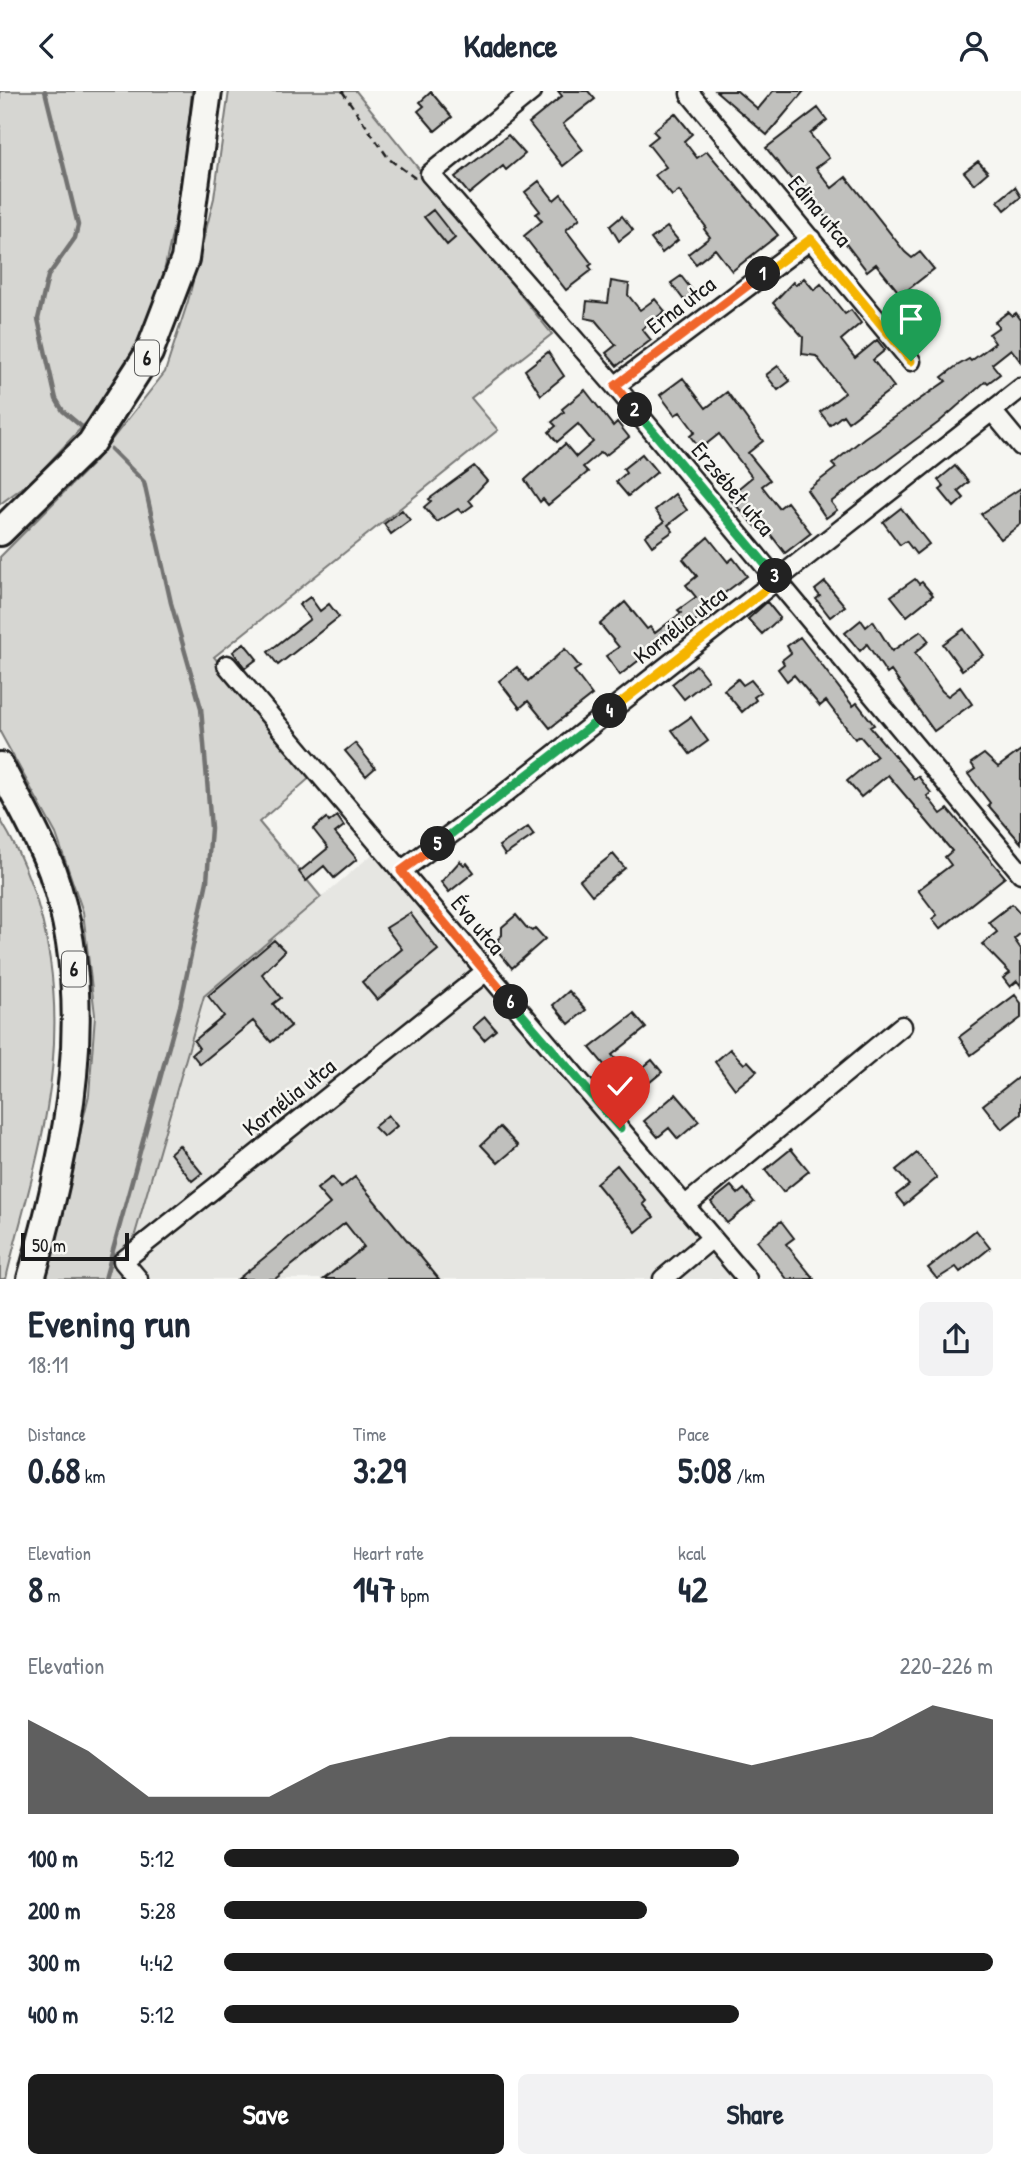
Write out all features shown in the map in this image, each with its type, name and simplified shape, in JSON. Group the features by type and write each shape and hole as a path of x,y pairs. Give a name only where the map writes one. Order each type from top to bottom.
{"main road":[{"name":"6","path":"0,532 9,516 91,443 135,379 154,343 185,259 208,91"},
{"name":"6","path":"2,772 39,840 52,873 69,933 77,1000 72,1085 31,1279"}],"street":[{"path":"430,174 532,91"},
{"name":"Edina utca","path":"690,94 911,361"},
{"name":"Erzsébet utca","path":"430,174 615,386 1021,873"},
{"name":"Erna utca","path":"615,386 811,239"},
{"name":"Kornélia utca","path":"401,871 494,802 1021,388"},
{"path":"992,411 1021,446"},
{"name":"Éva utca","path":"227,665 747,1279"},
{"name":"Kornélia utca","path":"138,1279 123,1261 485,972"},
{"path":"687,1205 902,1026"},
{"path":"663,1279 712,1238"}],"path":[{"path":"342,91 389,159 403,172 420,180 430,174"}],"shaded area":[{"path":"0,91 192,91 183,183 157,304 106,401 34,479 0,504"},
{"path":"229,91 356,91 552,334 471,398 498,430 214,657 312,776 259,822 321,897 204,996 122,1279 44,1279 89,1095 95,1015 83,912 56,834 0,732 0,557 94,462 165,372 188,301 214,198"},
{"path":"0,819 18,852 43,922 54,996 52,1070 47,1108 34,1173 6,1279 0,1279"},
{"path":"375,852 738,1279 122,1279 204,996"}],"building":[{"path":"558,91 588,91 595,99 563,124 583,150 563,166 529,123 562,96"},
{"path":"716,91 737,91 758,109 773,91 804,91 767,135"},
{"path":"431,92 452,117 435,131 418,111 424,106 420,102"},
{"path":"818,108 827,120 810,134 829,158 816,168 832,188 846,177 905,252 912,258 920,252 934,269 901,295 876,264 867,271 819,209 817,211 766,148"},
{"path":"675,113 692,134 684,141 697,158 707,151 778,235 732,271 715,249 696,264 688,254 710,237 704,229 706,227 679,191 672,196 655,175 666,167 648,144 658,136 653,131"},
{"path":"508,135 525,154 506,170 503,166 469,194 455,177"},
{"path":"978,161 988,172 974,184 964,172"},
{"path":"539,181 554,200 561,194 580,218 566,230 592,264 589,266 592,270 566,290 524,236 542,221 536,214 540,211 525,192"},
{"path":"1015,187 1021,197 1005,210 998,201"},
{"path":"433,210 455,238 447,245 424,217"},
{"path":"622,216 633,230 619,241 610,226"},
{"path":"667,227 678,240 662,253 651,239"},
{"path":"681,276 695,294 688,299 683,299 671,283"},
{"path":"804,278 814,290 821,284 845,314 851,310 861,323 841,340 855,358 877,340 885,350 873,360 894,387 848,422 843,415 830,425 820,412 845,393 816,356 802,354 803,337 773,303 793,282 796,285"},
{"path":"611,281 629,284 628,295 640,310 655,299 665,311 642,329 651,340 617,366 606,353 616,345 595,320 585,318 587,301 608,303"},
{"path":"1008,312 1012,316 1016,313 1021,320 1021,362 1011,349 992,364 1000,374 988,383 986,381 938,423 831,502 837,510 826,518 807,490 836,468 832,464 864,438 946,381 942,377 969,359 971,361 995,343 989,334 999,327 995,322"},
{"path":"548,352 564,376 541,395 525,370"},
{"path":"778,366 790,381 778,390 766,375"},
{"path":"683,378 706,408 727,392 763,441 748,453 770,480 762,486 779,508 787,502 811,533 785,553 764,526 759,530 728,497 752,477 719,434 700,449 690,436 695,432 680,412 675,415 660,395"},
{"path":"585,390 613,426 617,422 629,437 605,456 601,452 583,467 588,472 548,505 543,499 540,502 525,480 565,444 576,457 593,442 578,424 557,442 549,432 556,426 552,422 564,412 562,409"},
{"path":"642,454 657,472 628,496 616,482 626,473 623,469"},
{"path":"474,466 487,481 469,500 473,505 462,513 458,509 437,522 424,507 431,501 429,499"},
{"path":"955,466 969,482 958,491 964,498 954,507 940,490 944,487 938,480"},
{"path":"1021,488 1021,524 1001,539 981,514"},
{"path":"675,494 687,510 668,525 673,531 652,546 645,536 664,522 655,510"},
{"path":"901,508 929,544 916,554 906,541 900,545 883,522"},
{"path":"402,510 410,520 391,534 384,524"},
{"path":"708,537 728,562 733,558 747,576 702,610 705,613 690,625 688,622 620,675 606,656 619,647 600,624 625,602 647,629 650,627 655,633 681,613 678,610 696,597 686,585 697,576 683,559"},
{"path":"915,579 919,584 922,582 933,595 907,616 891,596"},
{"path":"825,582 845,606 830,617 816,599 820,596 815,590"},
{"path":"310,597 320,611 329,604 339,617 278,665 268,652 310,619 299,605"},
{"path":"767,602 780,618 762,634 748,619"},
{"path":"861,620 866,627 873,621 892,651 921,631 929,641 915,653 942,691 948,696 960,687 972,704 934,731 891,671 887,674 867,644 860,651 845,633"},
{"path":"964,629 983,655 962,670 943,644"},
{"path":"800,637 853,706 857,703 874,725 870,727 914,779 918,776 931,793 927,796 941,814 948,809 1005,877 940,929 932,919 937,915 918,890 951,865 945,857 952,851 888,775 861,797 847,781 877,756 860,736 855,739 826,701 820,706 794,675 787,681 778,669 784,664 782,660 791,653 787,646"},
{"path":"244,643 257,659 245,668 233,652"},
{"path":"565,649 580,667 574,671 592,695 550,728 528,701 520,708 499,681 517,667 528,681"},
{"path":"696,665 708,680 684,699 672,684"},
{"path":"738,679 743,685 751,680 761,692 742,712 724,690"},
{"path":"691,717 708,741 690,754 672,730"},
{"path":"355,743 375,768 366,776 345,751"},
{"path":"1021,750 1021,843 988,805 990,803 968,774 975,769 971,763 984,754 998,767"},
{"path":"337,816 344,826 335,833 357,859 334,878 324,866 306,881 299,872 328,848 313,829 326,818 329,822"},
{"path":"528,827 534,835 505,855 499,846"},
{"path":"613,854 625,868 592,895 580,880"},
{"path":"460,861 464,865 467,863 474,872 449,892 441,882"},
{"path":"1012,904 1021,914 1021,933 1014,939 1021,949 1021,986 1017,981 1010,987 1003,978 1010,973 982,944 997,932 989,922"},
{"path":"410,913 438,950 377,1000 362,982 402,949 386,928"},
{"path":"516,915 526,927 532,931 535,928 545,939 512,968 496,949 501,945 497,940 502,935 502,927"},
{"path":"274,940 285,951 262,974 281,998 273,1004 291,1026 271,1042 253,1021 200,1064 192,1054 199,1048 194,1041 224,1016 208,996"},
{"path":"569,991 586,1010 569,1024 553,1005"},
{"path":"1015,995 1021,1003 1021,1018 971,1055 959,1037"},
{"path":"634,1014 646,1028 612,1055 631,1077 652,1060 662,1072 627,1101 612,1083 616,1079 590,1048"},
{"path":"485,1017 496,1030 484,1040 473,1027"},
{"path":"730,1049 744,1064 748,1061 757,1071 735,1089 715,1062"},
{"path":"1021,1075 1021,1114 1002,1129 983,1105"},
{"path":"676,1094 699,1121 678,1139 669,1128 658,1137 644,1121"},
{"path":"388,1115 397,1126 384,1137 374,1127"},
{"path":"500,1127 518,1146 498,1163 481,1145"},
{"path":"179,1145 202,1173 192,1181 170,1153"},
{"path":"791,1149 809,1171 783,1192 765,1170"},
{"path":"917,1153 937,1178 904,1205 896,1195 909,1185 896,1170"},
{"path":"617,1165 646,1201 643,1204 654,1217 636,1232 596,1183"},
{"path":"332,1177 341,1188 355,1177 439,1279 324,1279 364,1247 345,1223 275,1279 238,1279 330,1204 317,1189"},
{"path":"731,1186 738,1194 744,1189 754,1202 727,1223 711,1202"},
{"path":"781,1221 794,1238 786,1244 814,1279 787,1279 757,1241"},
{"path":"976,1230 990,1248 960,1272 956,1267 937,1279 928,1268"}],"waterway":[{"path":"45,91 78,225 75,238 48,276 38,319 56,399 63,411 82,427"},
{"path":"105,1279 180,1006 207,881 211,828 201,708 171,603 144,482 111,449"}],"route":[{"path":"620,1128 401,871 494,802 778,580 615,386 811,239 911,361"}]}
